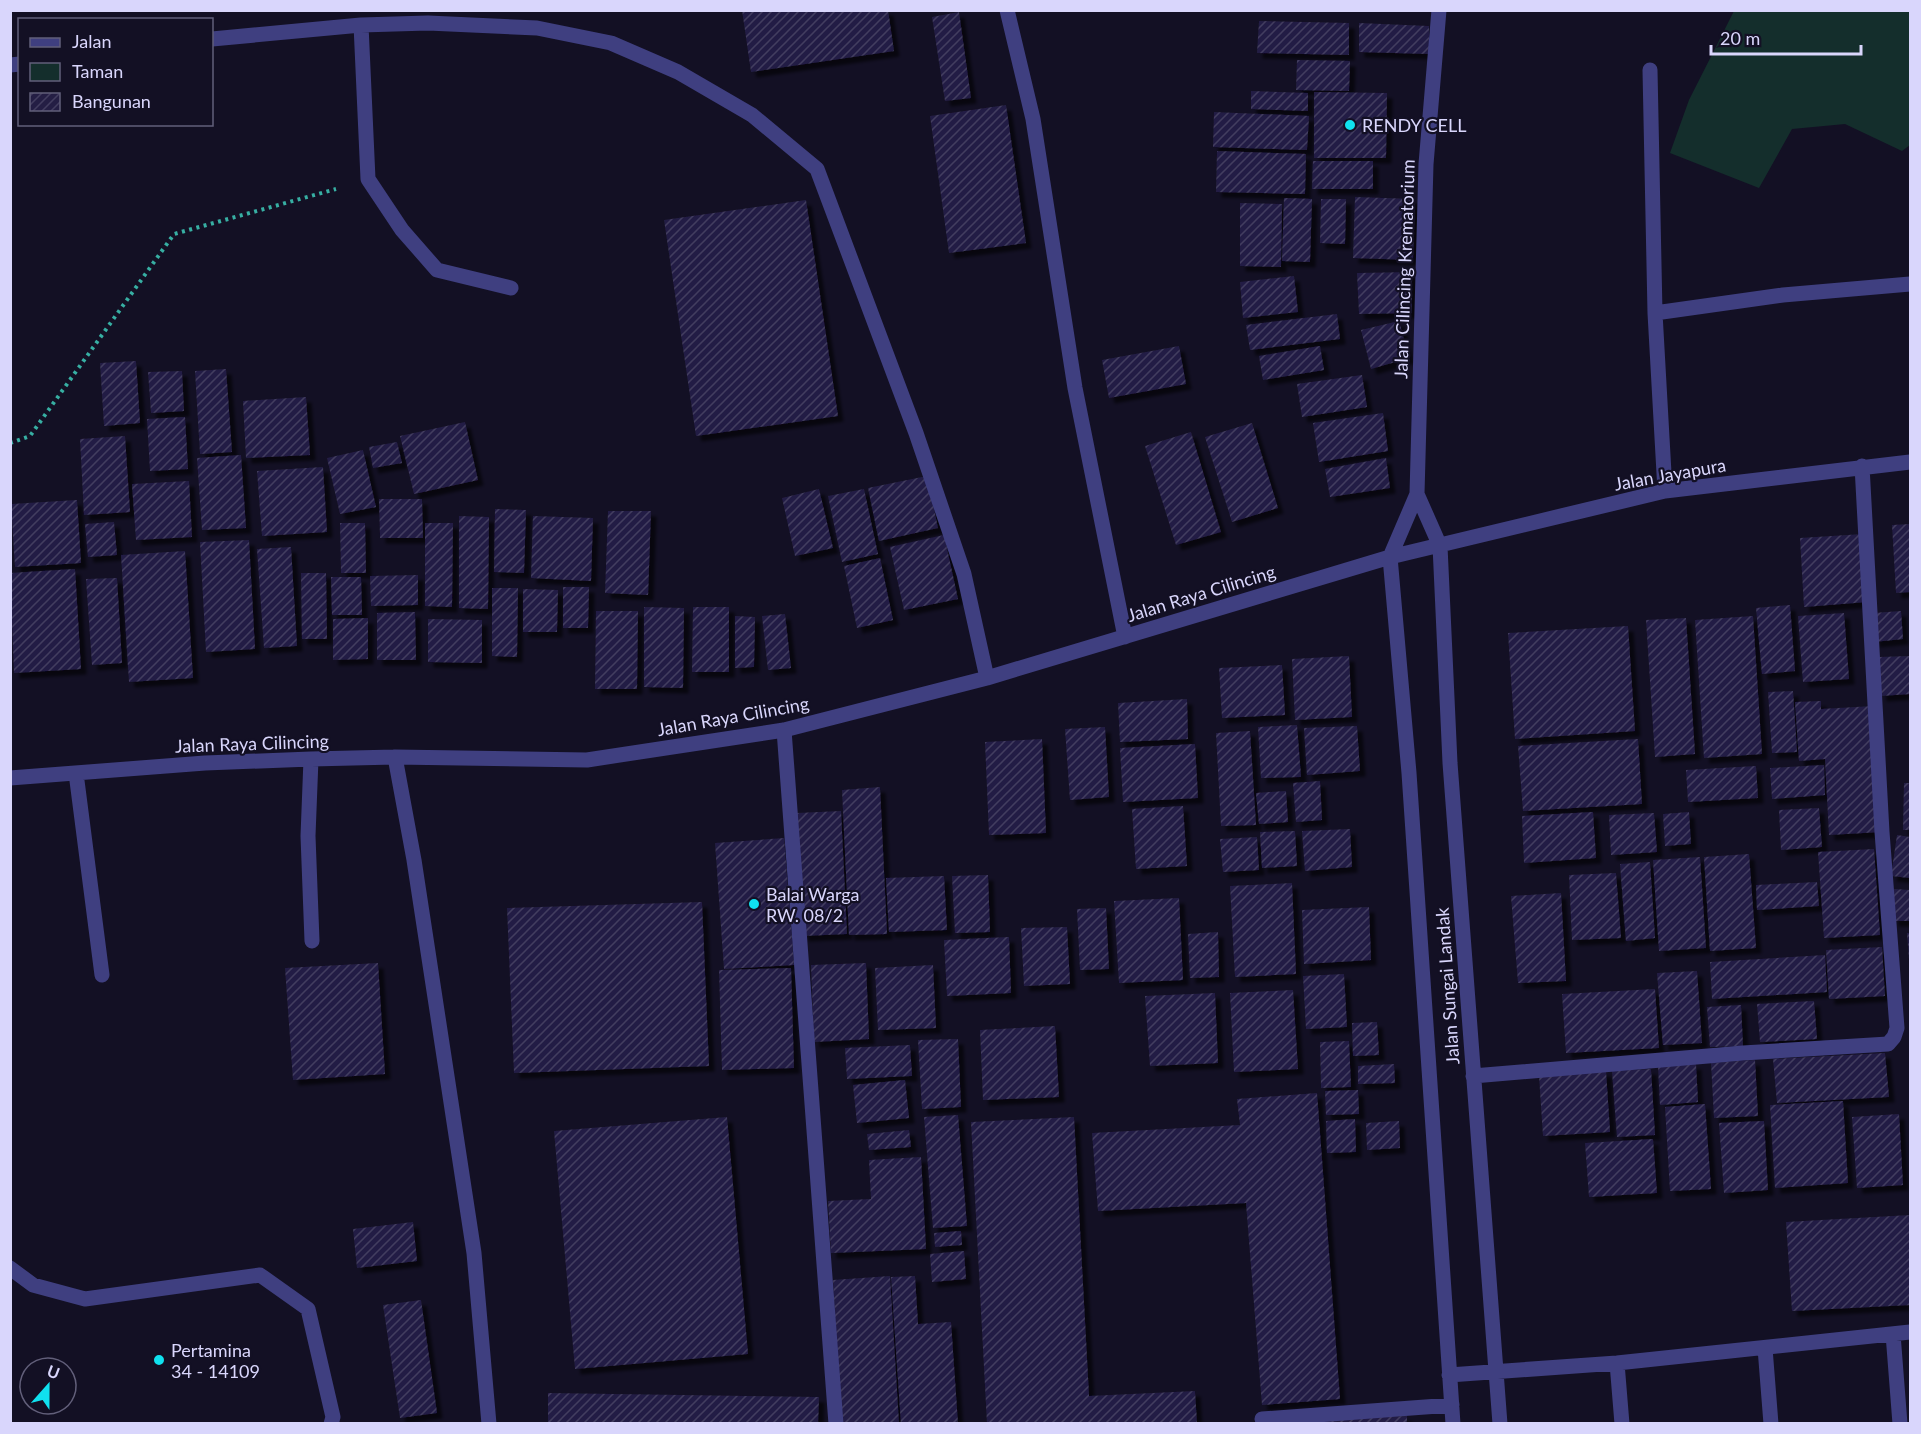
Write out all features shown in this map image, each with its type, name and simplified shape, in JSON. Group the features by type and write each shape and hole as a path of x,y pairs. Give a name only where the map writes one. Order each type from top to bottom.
{"street":[{"path":"1007,10 1033,119 1075,388 1125,637"},
{"name":"Jalan Cilincing Krematorium","path":"1390,557 1417,494 1426,164 1439,10"},
{"path":"213,39 361,25 428,23 537,28 611,43 678,72 752,115 817,169 916,433 960,563 987,678"},
{"path":"361,25 368,180 402,230 437,270 511,288"},
{"path":"1650,70 1655,313 1665,491"},
{"path":"1655,313 1783,295 1911,284"},
{"name":"Jalan Jayapura","path":"1440,546 1665,491 1911,462"},
{"path":"1473,1076 1743,1053 1888,1044 1894,1037 1897,1028 1882,832 1862,466"},
{"name":"Jalan Cilincing Krematorium","path":"1417,494 1440,546"},
{"name":"Jalan Raya Cilincing","path":"10,778 205,763 311,759 395,757 587,760 784,730 987,678 1390,557 1440,546"},
{"name":"Jalan Sungai Landak","path":"1440,546 1450,763 1500,1424"},
{"name":"Jalan Sungai Landak","path":"1390,557 1409,773 1453,1424"},
{"path":"784,730 836,1424"},
{"path":"395,757 414,860 474,1253 489,1424"},
{"path":"311,759 308,836 312,941"},
{"path":"76,773 102,975"},
{"path":"10,1268 33,1285 85,1299 260,1275 308,1309 333,1417 331,1424"},
{"path":"1449,1375 1617,1363 1911,1332"},
{"path":"1893,1334 1900,1424"},
{"path":"1765,1348 1771,1424"},
{"path":"1617,1363 1622,1424"},
{"path":"1262,1419 1452,1405"}],"path":[{"path":"10,443 30,436 174,234 368,180"}],"green space":[{"path":"1734,11 1910,11 1910,145 1902,151 1845,124 1792,129 1759,188 1670,153 1689,100"}],"building":[{"path":"742,10 888,10 894,51 751,72"},
{"path":"959,12 971,98 945,101 932,17"},
{"path":"1259,21 1349,23 1349,55 1257,53"},
{"path":"1359,23 1429,26 1429,54 1359,52"},
{"path":"1297,60 1350,61 1349,91 1296,90"},
{"path":"1251,91 1308,93 1308,111 1251,109"},
{"name":"RENDY CELL","path":"1314,92 1387,93 1386,158 1314,158"},
{"path":"1006,105 1026,243 949,253 930,116"},
{"path":"1214,112 1309,116 1307,150 1213,147"},
{"path":"1217,151 1306,154 1305,194 1216,192"},
{"path":"1313,161 1373,161 1373,189 1312,189"},
{"path":"1355,197 1415,199 1413,260 1353,258"},
{"path":"1284,198 1312,199 1310,262 1282,261"},
{"path":"1321,199 1346,199 1345,244 1320,243"},
{"path":"806,200 838,416 696,436 664,220"},
{"path":"1240,203 1282,204 1281,267 1240,266"},
{"path":"1412,272 1412,313 1359,314 1357,273"},
{"path":"1294,276 1298,312 1243,318 1240,282"},
{"path":"1337,314 1340,339 1250,350 1246,325"},
{"path":"1399,321 1409,358 1371,369 1361,330"},
{"path":"1179,346 1186,384 1109,398 1102,360"},
{"path":"1320,346 1324,370 1263,380 1259,356"},
{"path":"136,361 140,423 104,426 100,363"},
{"path":"226,369 232,452 200,454 195,371"},
{"path":"182,371 184,411 151,413 148,372"},
{"path":"1362,375 1367,407 1302,417 1297,384"},
{"path":"306,397 310,455 246,458 243,401"},
{"path":"1383,413 1388,451 1319,462 1313,423"},
{"path":"185,417 188,469 150,471 147,419"},
{"path":"465,422 478,480 414,494 400,436"},
{"path":"1252,423 1278,508 1232,522 1205,437"},
{"path":"1191,432 1221,532 1176,545 1145,446"},
{"path":"125,436 130,512 84,515 80,439"},
{"path":"397,442 402,463 373,468 369,447"},
{"path":"363,450 376,507 340,514 327,458"},
{"path":"241,455 246,528 202,530 197,458"},
{"path":"1386,458 1390,488 1330,497 1325,469"},
{"path":"323,467 327,532 262,536 257,471"},
{"path":"927,476 938,528 879,541 868,488"},
{"path":"189,481 192,537 136,540 132,484"},
{"path":"819,489 833,548 795,556 782,498"},
{"path":"864,489 878,554 842,562 828,496"},
{"path":"379,499 422,499 423,538 380,538"},
{"path":"77,500 81,563 15,567 11,504"},
{"path":"495,509 526,510 524,573 494,572"},
{"path":"608,511 651,511 648,595 605,593"},
{"path":"459,516 489,517 488,609 459,608"},
{"path":"533,516 593,518 591,581 531,578"},
{"path":"114,522 117,555 88,557 85,524"},
{"path":"340,523 365,523 366,573 341,573"},
{"path":"425,523 453,523 452,607 425,606"},
{"path":"1910,524 1910,592 1896,593 1892,525"},
{"path":"1863,534 1867,602 1804,607 1800,538"},
{"path":"944,535 958,599 904,610 890,547"},
{"path":"249,540 255,649 206,652 200,542"},
{"path":"291,547 297,646 264,648 257,549"},
{"path":"185,551 193,678 129,682 121,555"},
{"path":"880,558 893,620 857,628 844,566"},
{"path":"75,569 81,669 14,673 10,573"},
{"path":"301,573 326,573 327,639 302,639"},
{"path":"418,575 418,605 371,606 370,576"},
{"path":"331,577 361,577 362,615 332,615"},
{"path":"117,578 122,663 92,665 86,579"},
{"path":"563,587 589,587 588,628 563,628"},
{"path":"492,588 518,588 517,657 492,656"},
{"path":"523,589 558,590 557,632 523,632"},
{"path":"1790,605 1795,671 1762,674 1756,608"},
{"path":"644,607 684,608 683,688 644,687"},
{"path":"693,607 729,607 729,672 692,672"},
{"path":"596,611 638,611 637,689 595,689"},
{"path":"1901,611 1903,639 1874,642 1873,613"},
{"path":"415,612 416,660 377,660 377,613"},
{"path":"1844,613 1849,679 1803,682 1798,616"},
{"path":"785,614 791,668 768,670 762,616"},
{"path":"735,616 755,617 754,667 735,668"},
{"path":"1753,616 1762,754 1704,758 1695,620"},
{"path":"368,618 368,659 333,660 333,619"},
{"path":"1686,618 1695,754 1655,757 1646,620"},
{"path":"428,619 482,620 482,663 428,662"},
{"path":"1628,626 1635,731 1515,739 1508,633"},
{"path":"1349,656 1352,717 1295,720 1292,659"},
{"path":"1909,656 1910,694 1881,696 1879,657"},
{"path":"1282,665 1285,715 1222,718 1219,668"},
{"path":"1793,691 1797,752 1772,753 1768,692"},
{"path":"1187,699 1188,739 1120,742 1118,703"},
{"path":"1821,701 1821,709 1873,706 1881,832 1829,835 1825,759 1799,761 1795,702"},
{"path":"1297,725 1301,777 1261,778 1258,727"},
{"path":"1357,726 1360,771 1307,775 1304,728"},
{"path":"1105,727 1109,797 1070,800 1065,729"},
{"path":"1250,731 1256,825 1221,826 1216,733"},
{"path":"1042,739 1046,833 989,835 985,742"},
{"path":"1638,739 1642,804 1523,811 1518,746"},
{"path":"1195,744 1198,798 1123,802 1120,748"},
{"path":"1824,765 1825,795 1772,799 1770,768"},
{"path":"1756,766 1758,798 1688,802 1686,770"},
{"path":"1320,781 1322,820 1296,822 1293,783"},
{"path":"1904,783 1910,783 1910,830 1903,830"},
{"path":"880,787 887,934 849,935 842,790"},
{"path":"1286,791 1288,822 1259,824 1256,793"},
{"path":"1183,806 1187,866 1136,869 1132,809"},
{"path":"1819,808 1822,847 1781,850 1779,810"},
{"path":"841,811 847,934 803,936 797,813"},
{"path":"1593,812 1596,858 1524,863 1522,816"},
{"path":"1689,812 1691,844 1665,846 1663,814"},
{"path":"1654,813 1657,852 1611,855 1609,815"},
{"path":"1350,829 1352,867 1305,871 1302,831"},
{"path":"1295,831 1297,866 1262,868 1260,832"},
{"path":"1897,835 1910,837 1910,878 1891,876"},
{"path":"1257,837 1259,870 1223,872 1220,839"},
{"name":"Balai Warga RW. 08/2","path":"784,838 794,965 724,969 715,843"},
{"path":"1874,849 1880,935 1824,938 1818,852"},
{"path":"1749,854 1756,948 1710,951 1704,857"},
{"path":"1700,857 1706,948 1659,951 1653,860"},
{"path":"1650,862 1655,938 1626,941 1620,864"},
{"path":"1616,873 1621,938 1572,940 1569,875"},
{"path":"988,875 990,932 955,933 952,876"},
{"path":"944,876 947,930 889,932 886,878"},
{"path":"1817,882 1819,906 1757,910 1756,885"},
{"path":"1292,883 1296,974 1235,977 1230,886"},
{"path":"1894,889 1910,890 1910,921 1893,921"},
{"path":"1561,893 1566,981 1518,983 1511,896"},
{"path":"1179,898 1183,980 1119,983 1114,901"},
{"path":"702,902 709,1066 514,1073 507,908"},
{"path":"1369,907 1371,960 1304,964 1302,910"},
{"path":"1106,908 1109,969 1080,970 1077,909"},
{"path":"1067,927 1070,984 1024,986 1021,928"},
{"path":"1218,932 1219,977 1190,978 1188,934"},
{"path":"1907,933 1910,933 1910,960 1909,960"},
{"path":"1009,937 1011,993 947,996 944,940"},
{"path":"1882,947 1885,996 1829,999 1826,950"},
{"path":"1825,955 1827,992 1712,999 1710,962"},
{"path":"378,963 385,1074 293,1080 285,968"},
{"path":"866,963 869,1039 814,1042 811,965"},
{"path":"933,965 936,1028 878,1030 875,968"},
{"path":"791,968 794,1068 722,1070 719,970"},
{"path":"1697,971 1702,1043 1663,1045 1657,973"},
{"path":"1344,974 1347,1027 1306,1029 1303,976"},
{"path":"1655,989 1659,1048 1566,1053 1562,994"},
{"path":"1293,990 1298,1069 1234,1072 1230,993"},
{"path":"1215,993 1218,1063 1150,1066 1145,996"},
{"path":"1814,1001 1817,1039 1760,1042 1757,1004"},
{"path":"1741,1005 1743,1046 1710,1047 1707,1007"},
{"path":"1377,1022 1379,1055 1353,1056 1352,1023"},
{"path":"1055,1026 1059,1097 983,1100 980,1030"},
{"path":"958,1039 961,1107 922,1109 918,1040"},
{"path":"1349,1041 1351,1087 1321,1088 1320,1042"},
{"path":"910,1045 912,1076 847,1079 845,1048"},
{"path":"1885,1053 1889,1097 1777,1103 1773,1059"},
{"path":"1755,1060 1758,1116 1714,1118 1711,1063"},
{"path":"1394,1064 1395,1083 1358,1084 1358,1066"},
{"path":"1696,1064 1698,1102 1660,1105 1658,1066"},
{"path":"1651,1069 1655,1135 1617,1137 1612,1071"},
{"path":"1606,1071 1610,1132 1543,1136 1539,1076"},
{"path":"905,1080 909,1118 857,1123 853,1085"},
{"path":"1358,1090 1359,1114 1326,1115 1325,1091"},
{"path":"1317,1093 1340,1399 1262,1405 1246,1203 1098,1211 1092,1133 1240,1125 1237,1099"},
{"path":"1843,1101 1848,1183 1775,1188 1770,1105"},
{"path":"1705,1104 1711,1189 1670,1191 1665,1107"},
{"path":"1899,1114 1903,1185 1857,1188 1852,1117"},
{"path":"958,1115 967,1226 933,1228 924,1117"},
{"path":"727,1117 748,1354 575,1369 554,1131"},
{"path":"1074,1117 1089,1396 1195,1391 1197,1424 987,1424 971,1122"},
{"path":"1355,1119 1356,1152 1327,1153 1326,1121"},
{"path":"1399,1121 1400,1148 1367,1150 1366,1123"},
{"path":"1764,1121 1768,1190 1724,1193 1719,1123"},
{"path":"909,1130 911,1147 869,1150 867,1134"},
{"path":"1653,1139 1657,1193 1589,1197 1585,1143"},
{"path":"921,1157 926,1249 831,1253 828,1201 871,1199 869,1160"},
{"path":"1910,1215 1910,1305 1792,1311 1786,1222"},
{"path":"413,1222 417,1261 357,1268 353,1229"},
{"path":"961,1231 962,1245 935,1247 934,1233"},
{"path":"964,1251 966,1279 932,1282 930,1254"},
{"path":"890,1276 899,1424 841,1424 833,1280"},
{"path":"915,1276 918,1324 951,1322 958,1424 901,1424 891,1277"},
{"path":"421,1300 437,1413 400,1418 383,1305"},
{"path":"548,1393 819,1397 818,1424 548,1424"},
{"path":"1407,1416 1407,1424 1266,1424 1266,1422"}],"place":[{"name":"RENDY CELL","path":"1350,125"},
{"name":"Balai Warga RW. 08/2","path":"754,904"},
{"name":"Pertamina 34 - 14109","path":"159,1360"}]}
